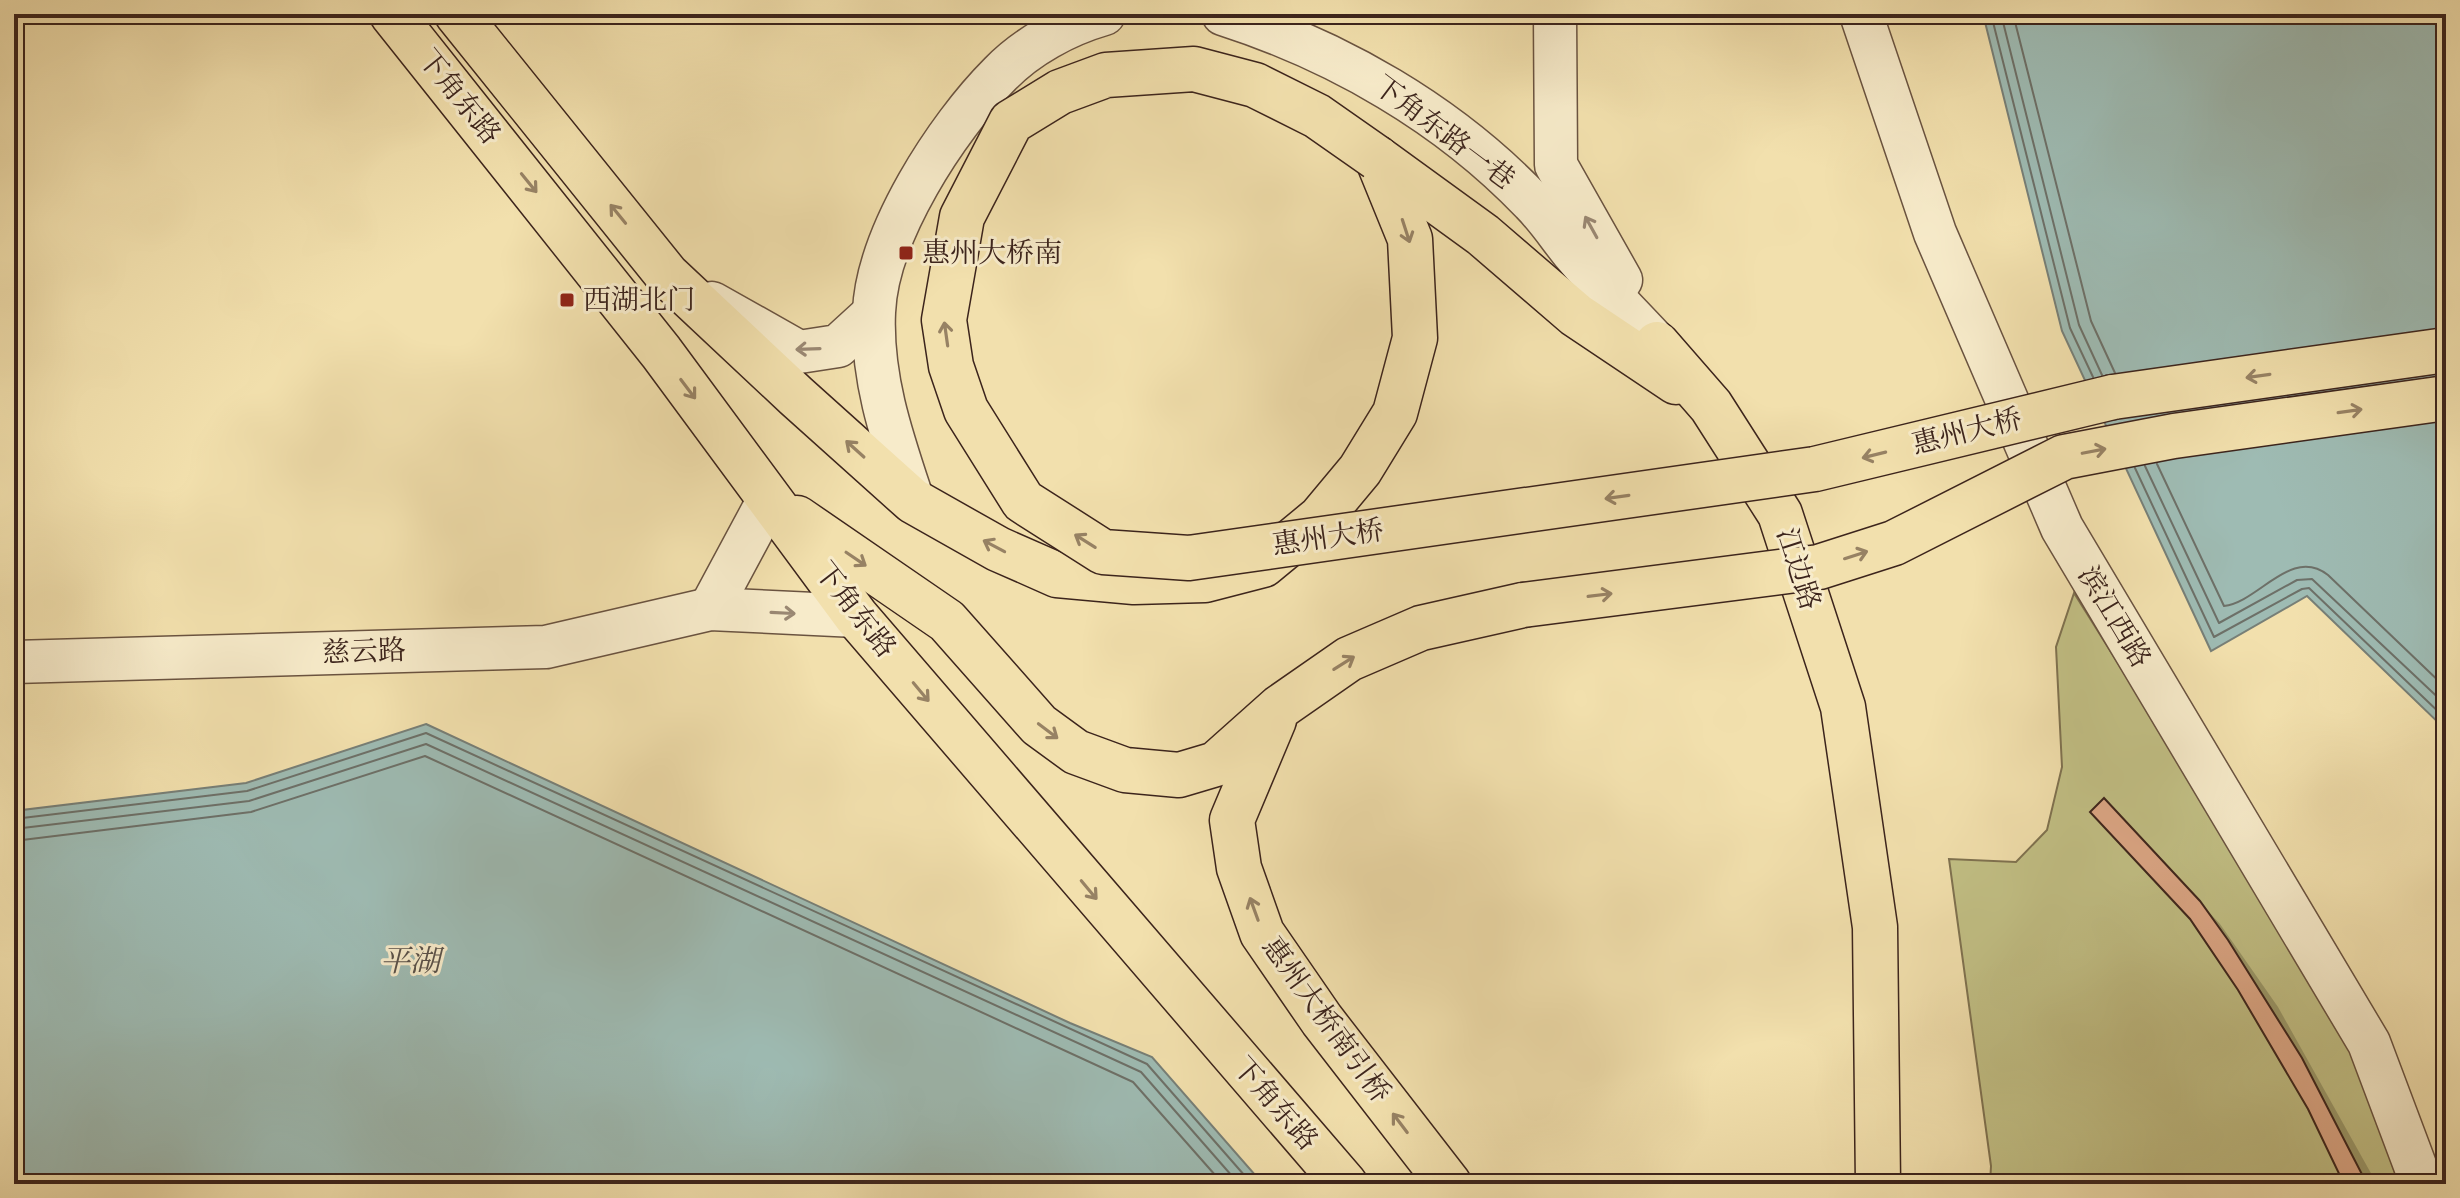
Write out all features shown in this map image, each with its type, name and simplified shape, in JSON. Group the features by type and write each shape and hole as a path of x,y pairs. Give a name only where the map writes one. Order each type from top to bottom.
{"main road":[{"name":"下角东路","path":"392,14 571,236 856,616 1345,1184"},
{"name":"下角东路","path":"457,14 667,275 913,501 998,549 1057,575 1134,582 1205,580 1263,565 1320,518 1360,470 1395,413 1415,338 1410,239 1377,158"},
{"name":"惠州大桥","path":"1711,406 1576,315 1483,235 1305,110 1255,85 1194,69 1106,75 1060,92 1011,122 962,217 944,320 951,366 966,410 1023,501 1103,552 1189,558 1815,469 2113,397 2446,350"},
{"name":"江边路","path":"1657,344 1711,406 1780,514 1843,707 1875,927 1878,1184"},
{"name":"惠州大桥","path":"1280,707 1349,659 1421,628 1523,605 1819,567 1894,543 2064,457 2174,436 2446,398"},
{"path":"769,499 947,621 1039,725 1076,752 1125,770 1179,775 1216,764 1280,707"},
{"name":"惠州大桥南引桥","path":"1280,707 1232,820 1239,868 1262,933 1322,1020 1449,1184"}],"street":[{"path":"1000,73 1023,14"},
{"path":"913,501 879,398 873,314 877,275 896,226 926,171 1000,73 1041,41 1104,14"},
{"name":"下角东路一巷","path":"1223,14 1286,34 1365,73 1482,156 1533,203 1576,256 1657,344"},
{"name":"江边路","path":"1555,14 1556,165 1657,344"},
{"name":"滨江西路","path":"1863,17 1935,233 2062,528 2369,1043 2422,1184"},
{"path":"667,275 758,331 799,352 838,346 873,314"},
{"path":"710,609 769,499"},
{"name":"慈云路","path":"14,662 546,647 710,609 856,616"}],"shaded area":[{"path":"2074,593 2148,711 2356,1061 2399,1184 1990,1184 1991,1166 1949,859 2016,862 2047,830 2062,767 2056,647"}],"water":[{"path":"1983,14 2446,14 2446,730 2307,596 2211,651 2062,331"},
{"name":"平湖","path":"426,724 1070,1023 1152,1057 1263,1184 14,1184 14,811 246,783"}],"building":[{"path":"2104,798 2200,901 2228,940 2302,1058 2367,1184 2344,1184 2308,1109 2238,990 2190,919 2090,812"}],"place":[{"name":"惠州大桥南","path":"906,253"},
{"name":"西湖北门","path":"567,300"}]}
